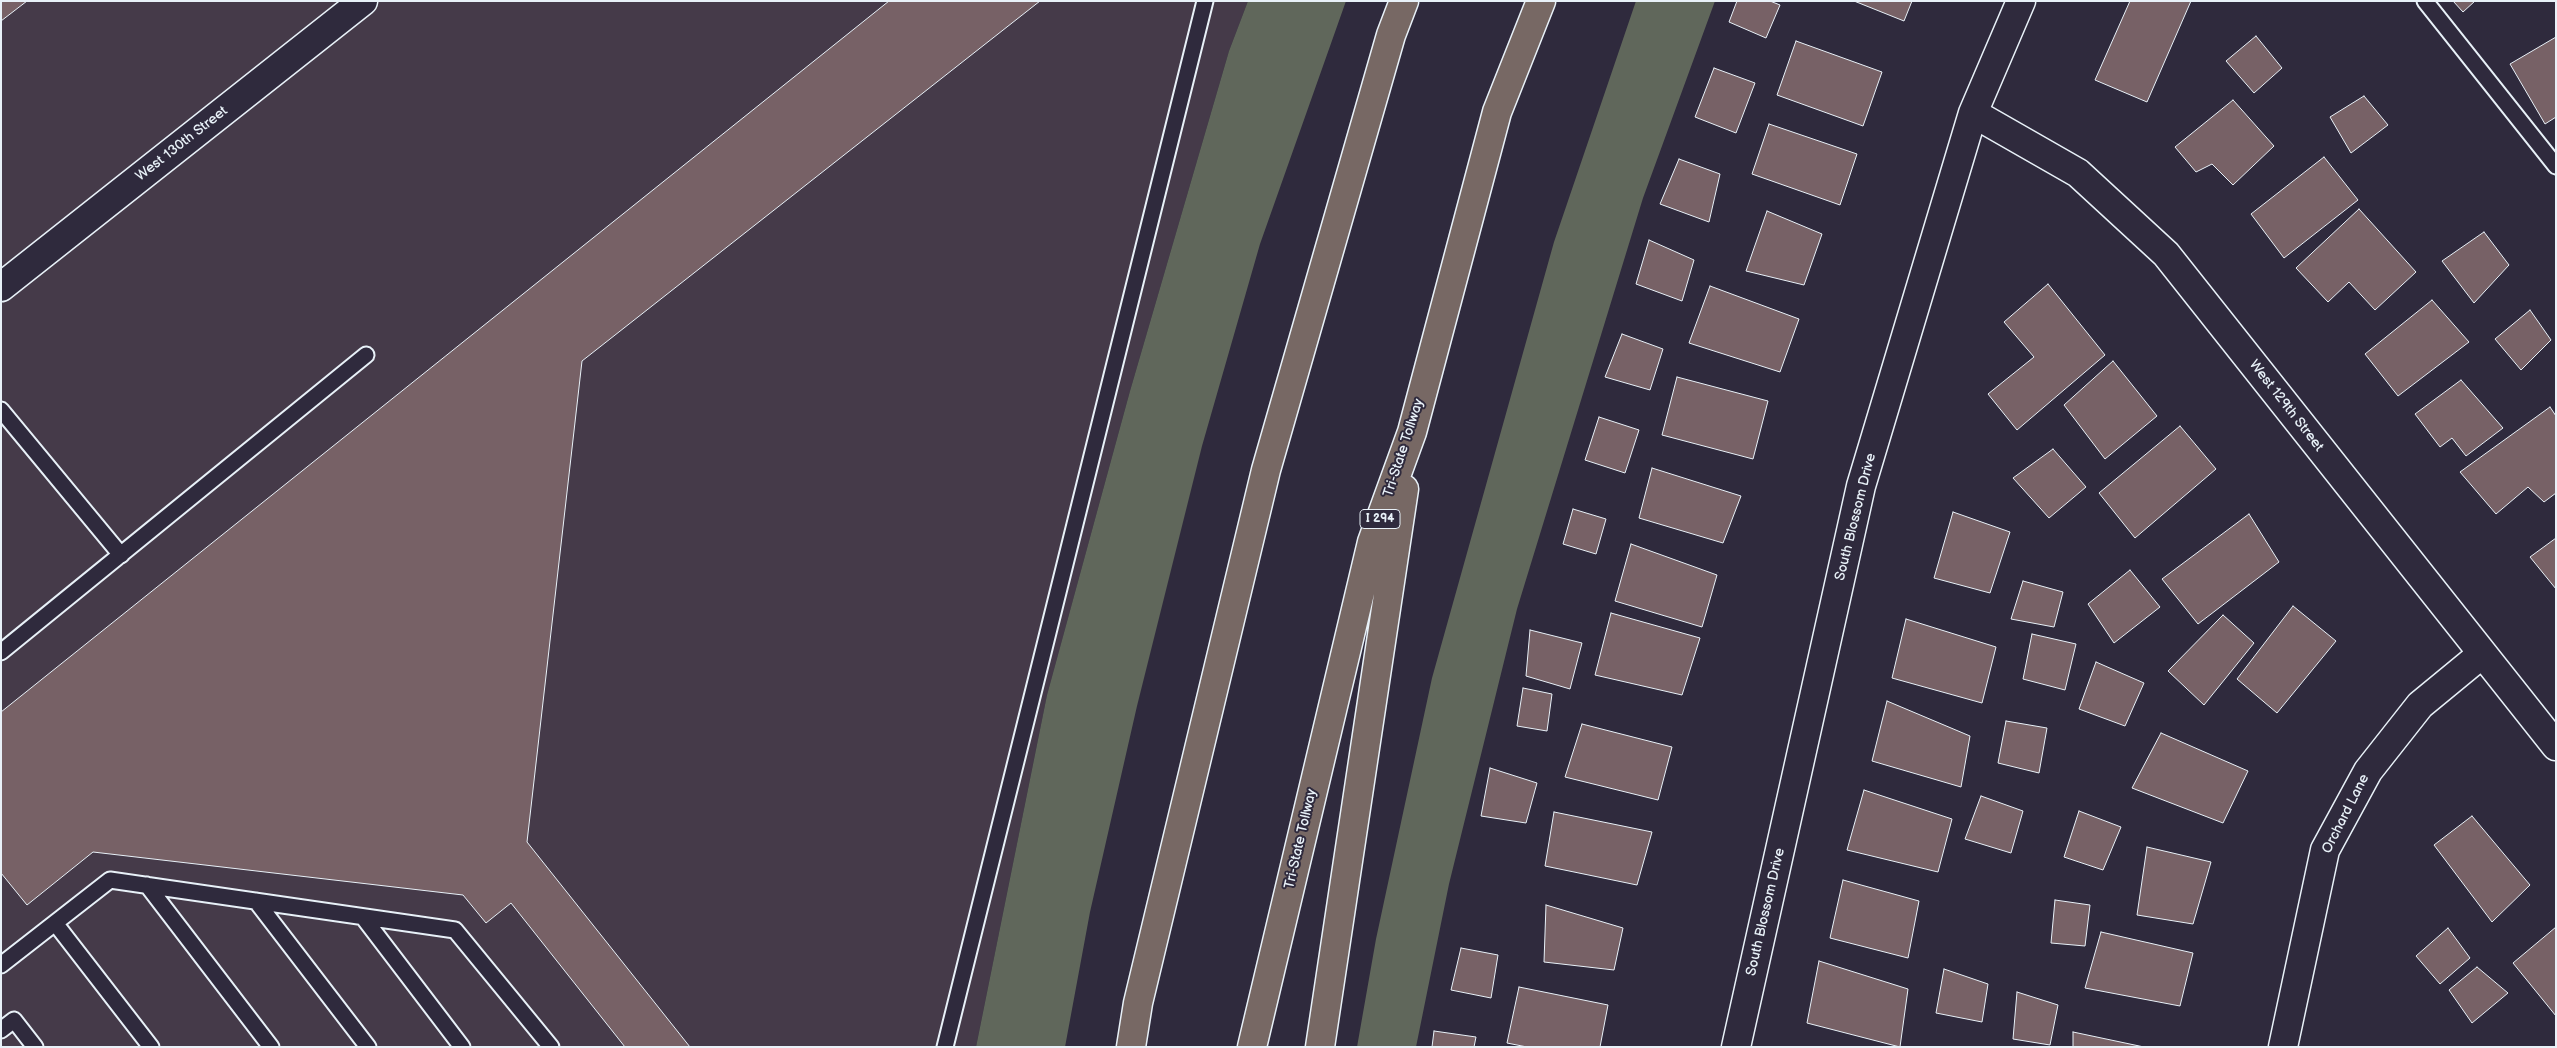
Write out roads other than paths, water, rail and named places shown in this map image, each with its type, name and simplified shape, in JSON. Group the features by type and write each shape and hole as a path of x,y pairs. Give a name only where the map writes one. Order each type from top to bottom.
{"highway":[{"path":"1131,1047 1138,1003 1266,470 1391,34 1404,1"},
{"name":"Tri-State Tollway","path":"1252,1047 1372,542 1412,432 1497,112 1541,1"},
{"path":"1320,1047 1412,432"}],"street":[{"name":"West 130th Street","path":"1,287 363,1"},
{"name":"South Blossom Drive","path":"1736,1047 1861,486 1973,113 2021,1"},
{"name":"West 129th Street","path":"1973,113 2078,173 2166,254 2556,746"},
{"name":"Orchard Lane","path":"2283,1047 2325,850 2368,771 2420,705 2482,654"}],"lane":[{"path":"945,1047 1205,1"},
{"path":"2425,1 2556,166"},
{"path":"1,652 366,355"},
{"path":"3,416 121,555"},
{"path":"1,964 110,880 455,930 551,1047"},
{"path":"147,886 271,1047"},
{"path":"256,901 368,1047"},
{"path":"363,917 462,1047"},
{"path":"54,924 151,1047"},
{"path":"1,1030 14,1020 35,1047"}]}
